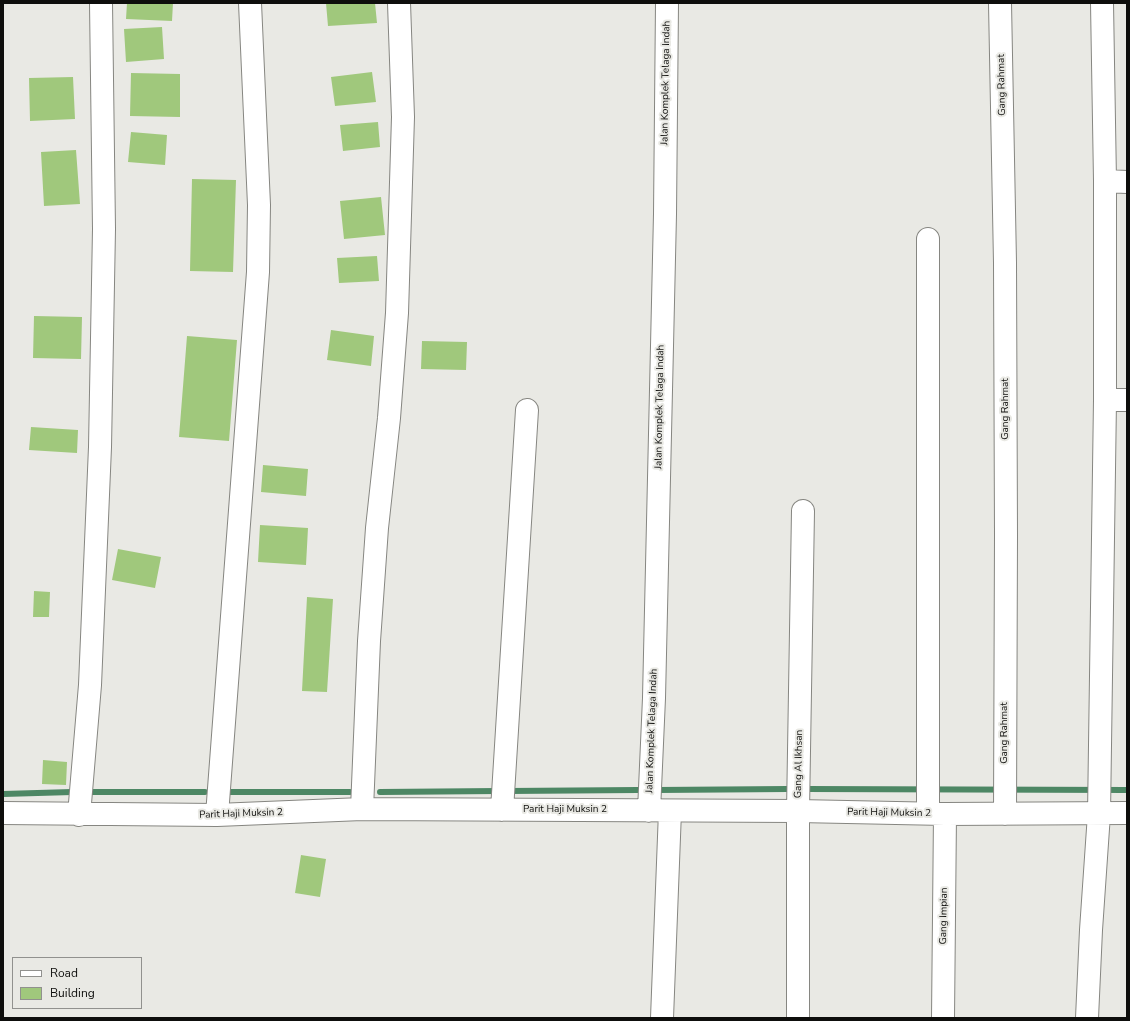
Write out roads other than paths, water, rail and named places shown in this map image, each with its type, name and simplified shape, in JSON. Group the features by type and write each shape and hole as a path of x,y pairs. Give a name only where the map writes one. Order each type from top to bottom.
{"street":[{"path":"78,815 90,685 100,447 104,229 101,3"},
{"path":"217,815 258,272 259,205 250,3"},
{"path":"362,809 369,641 377,528 389,418 397,313 403,117 399,3"},
{"name":"Jalan Komplek Telaga Indah","path":"662,1018 656,807 651,777 665,214 667,3"},
{"name":"Gang Rahmat","path":"1000,3 1005,271 1006,528 1004,814"},
{"path":"1087,1018 1099,814 1105,400 1105,182 1102,3"},
{"path":"1105,182 1127,182"},
{"name":"Gang Impian","path":"928,238 937,814 943,1018"},
{"path":"1105,400 1127,400"},
{"path":"502,810 527,410"},
{"name":"Gang Al Ikhsan","path":"798,1018 798,811 803,510"},
{"name":"Parit Haji Muksin 2","path":"3,813 78,815 217,815 362,809 502,810 656,807 937,814 1127,813"}],"waterway":[{"path":"657,790 788,789"},
{"path":"805,789 1127,790"},
{"path":"508,791 638,790"},
{"path":"380,792 499,791"},
{"path":"3,794 72,792"},
{"path":"89,792 205,792"},
{"path":"228,792 350,792"}]}
